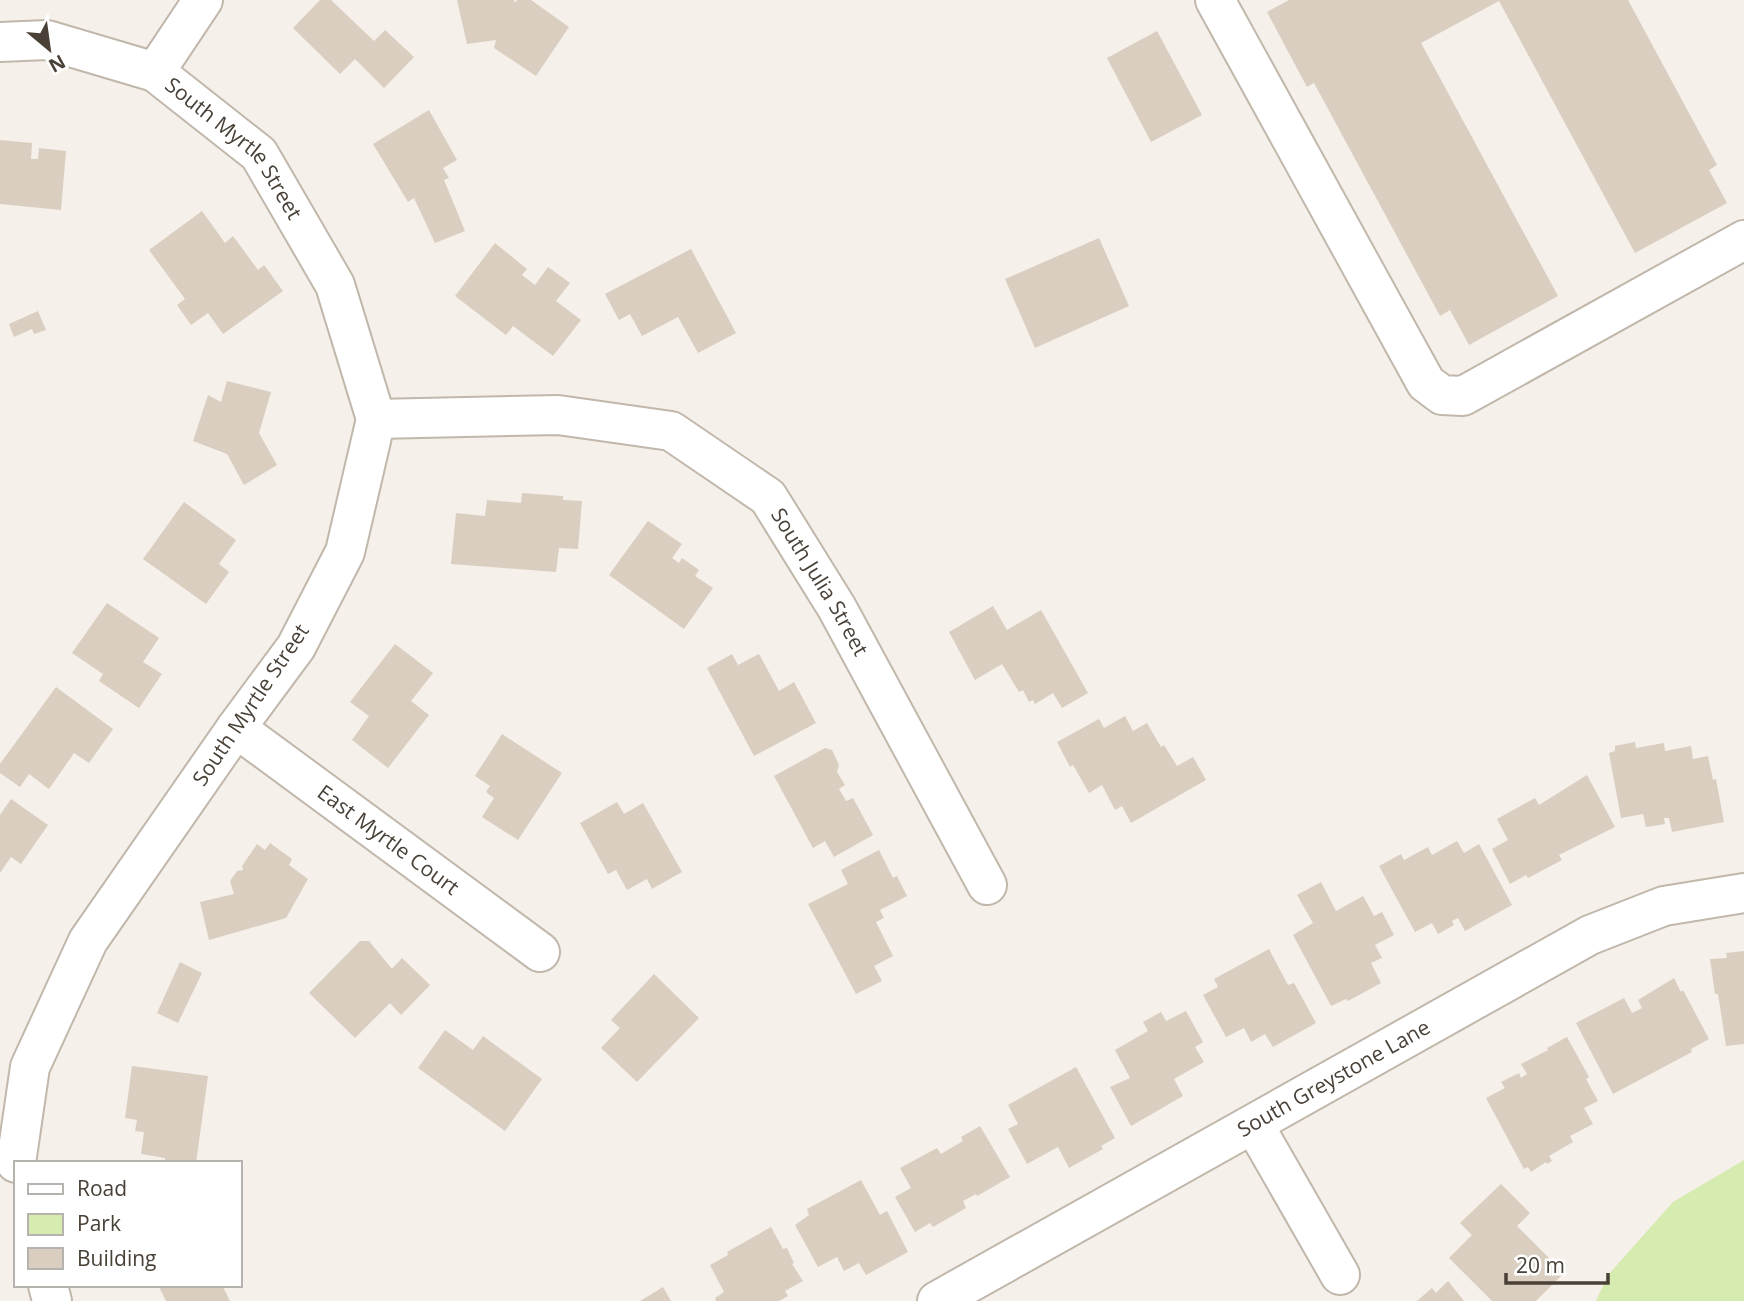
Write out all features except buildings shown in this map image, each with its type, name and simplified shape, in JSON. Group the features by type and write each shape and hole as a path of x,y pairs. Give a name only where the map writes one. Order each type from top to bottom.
{"street":[{"path":"155,72 203,0"},
{"path":"1215,0 1426,383 1442,395 1463,396 1744,240"},
{"name":"South Myrtle Street","path":"0,42 47,40 155,72 259,154 335,285 376,419 345,552 296,647 236,728 88,941 30,1067 16,1161"},
{"name":"South Julia Street","path":"376,419 558,415 671,431 768,497 837,608 986,885"},
{"name":"East Myrtle Court","path":"236,728 540,952"},
{"name":"South Greystone Lane","path":"937,1301 1590,935 1664,906 1744,893"},
{"path":"1254,1125 1340,1275"}],"green space":[{"path":"1744,1160 1744,1301 1596,1301 1608,1275 1673,1202"}]}
